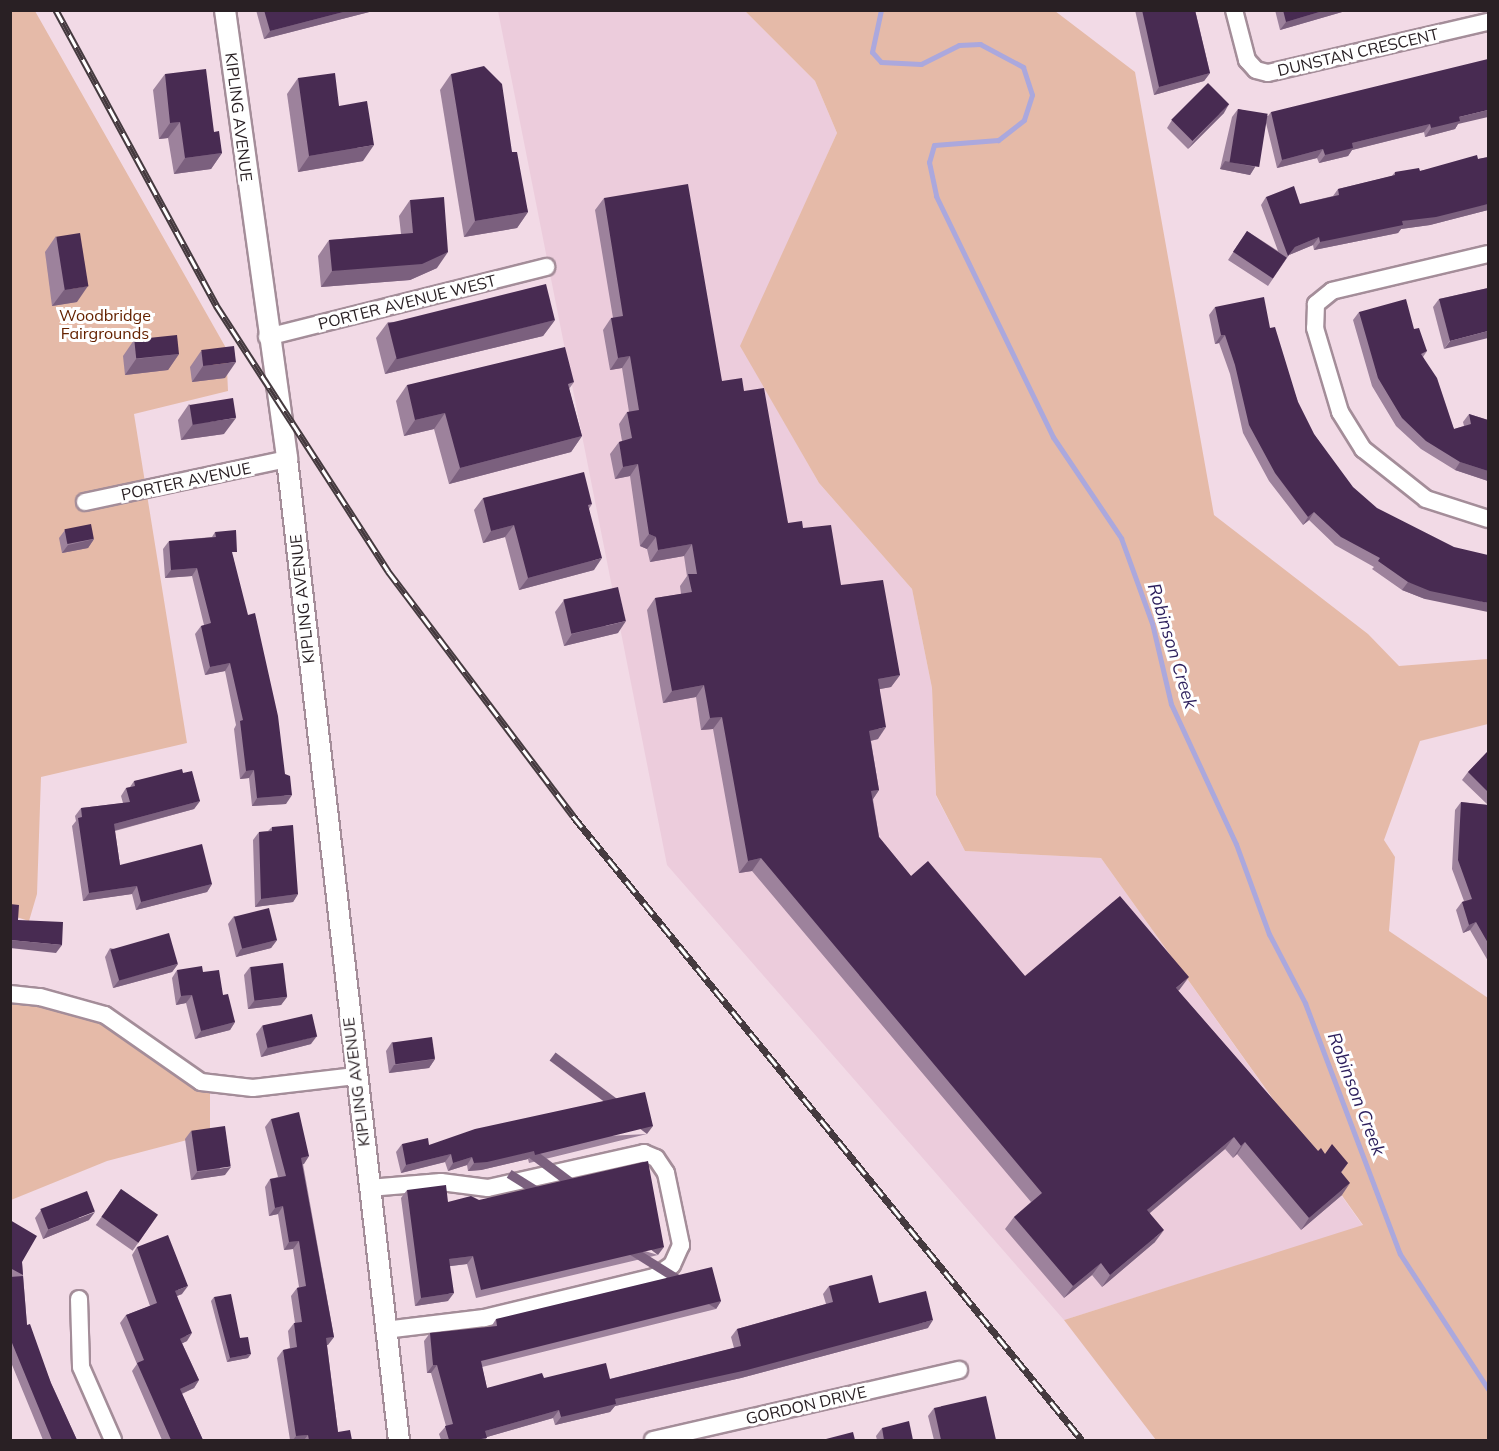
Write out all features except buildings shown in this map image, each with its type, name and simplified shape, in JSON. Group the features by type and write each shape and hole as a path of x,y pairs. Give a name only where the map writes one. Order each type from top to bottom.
{"street":[{"name":"KIPLING AVENUE","path":"225,10 267,337 287,459 355,1076 399,1440"},
{"name":"DUNSTAN CRESCENT","path":"1234,10 1247,60 1256,70 1268,73 1488,22"},
{"path":"1488,254 1332,291 1316,304 1315,315 1329,383 1345,421 1364,448 1426,499 1488,519"},
{"name":"PORTER AVENUE WEST","path":"267,337 546,267"},
{"name":"PORTER AVENUE","path":"85,502 287,459"},
{"path":"10,994 40,997 105,1015 201,1082 254,1088 355,1076"},
{"path":"369,1188 441,1182 488,1188 644,1153 656,1158 666,1173 681,1245 672,1265 654,1276 484,1318 386,1330"},
{"path":"79,1299 81,1367 113,1440"},
{"name":"GORDON DRIVE","path":"653,1440 959,1370"}],"shaded area":[{"path":"498,11 745,11 815,81 837,133 741,346 819,483 912,589 932,688 936,796 965,851 1101,858 1363,1226 1064,1320 667,865"}],"green space":[{"name":"Woodbridge Fairgrounds","path":"10,11 35,11 226,348 228,391 134,414 187,743 41,777 37,894 29,921 10,915"},
{"path":"745,11 1055,11 1135,72 1214,515 1368,634 1399,666 1488,659 1488,724 1420,741 1384,840 1395,857 1389,931 1488,998 1488,1440 1156,1440 1064,1320 1363,1225 1101,858 965,851 936,795 932,688 912,589 819,483 740,346 837,133 815,81"},
{"path":"10,994 91,1008 210,1084 210,1134 107,1161 11,1200"}],"waterway":[{"name":"Robinson Creek","path":"881,10 872,52 881,62 921,64 959,45 980,44 1023,67 1032,95 1024,120 998,140 934,145 929,162 936,196 1053,437 1121,538 1152,623 1171,704 1236,844 1269,934 1305,1003 1400,1254 1488,1389"}],"railway":[{"path":"56,10 216,305 388,571 573,816 1082,1440"}]}
